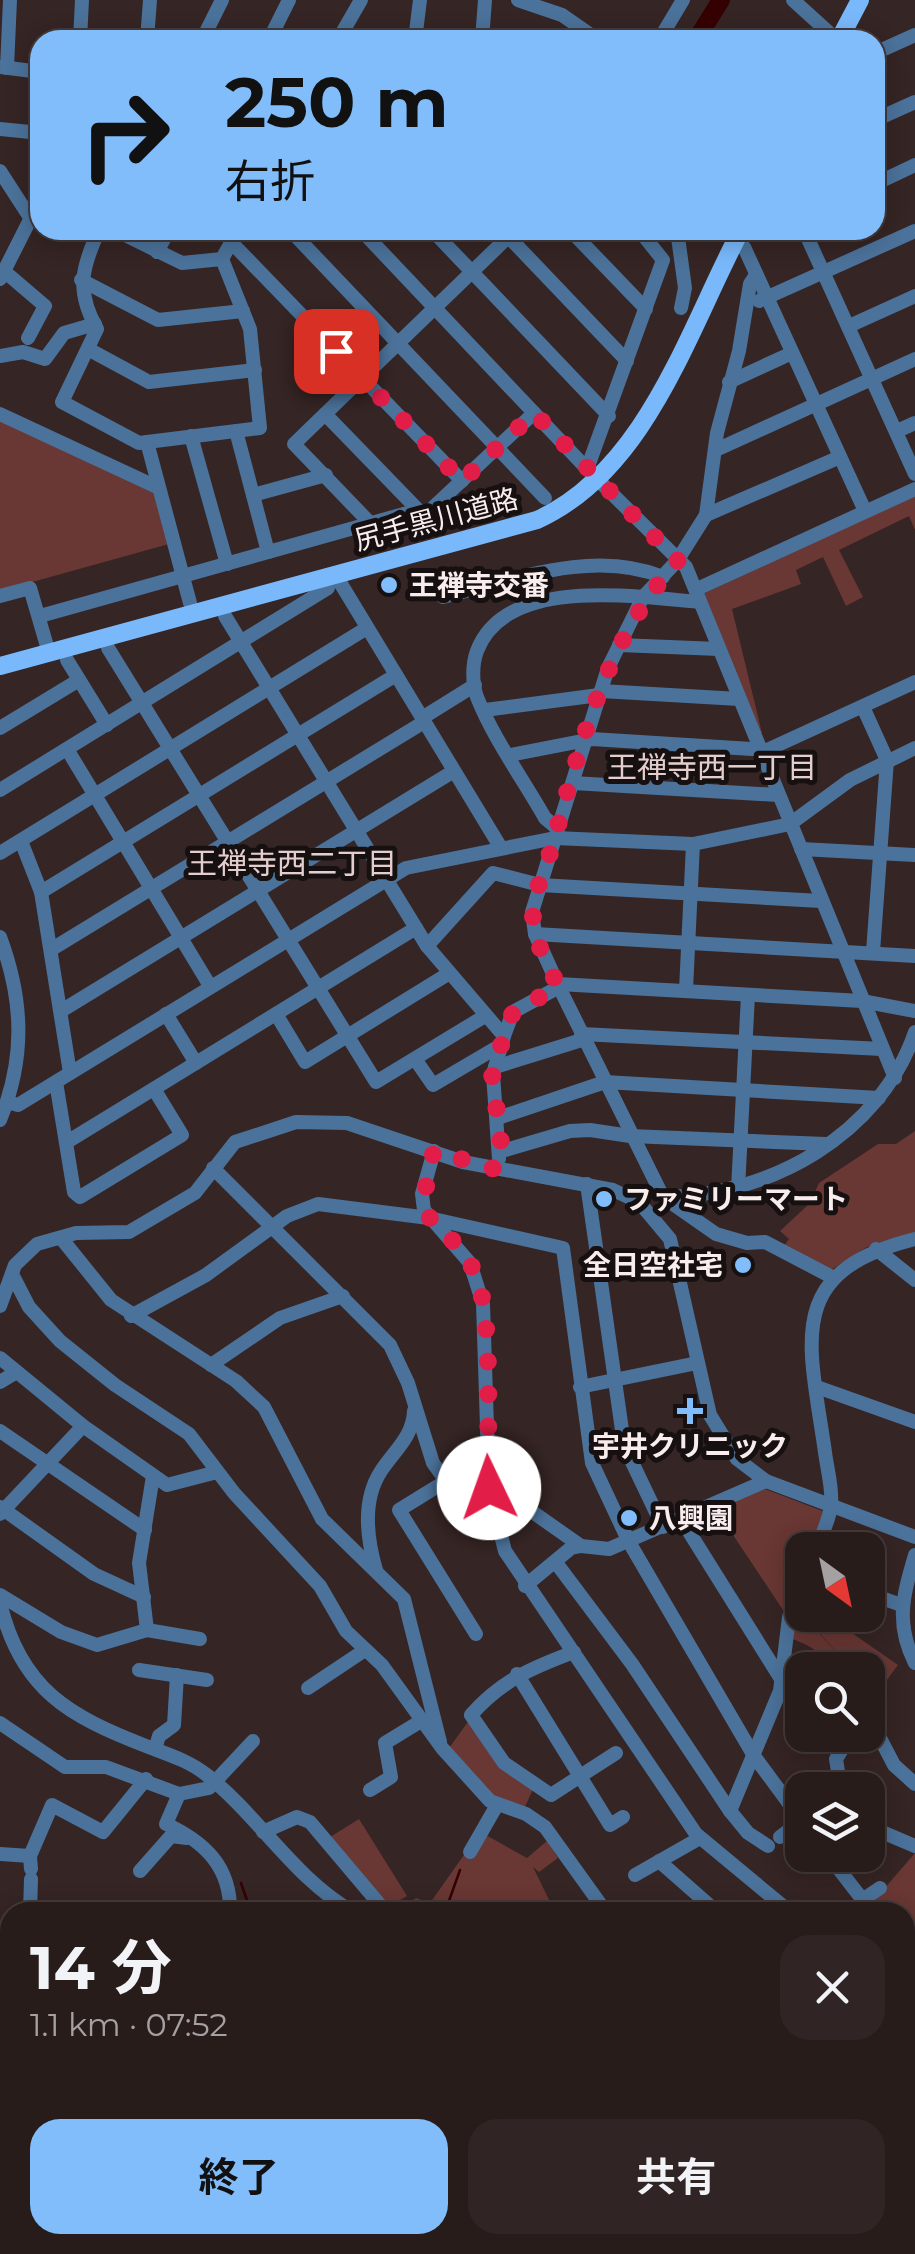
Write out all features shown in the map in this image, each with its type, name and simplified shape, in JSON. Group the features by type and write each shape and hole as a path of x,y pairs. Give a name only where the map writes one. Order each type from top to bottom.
{"main road":[{"path":"836,30 860,0"},
{"name":"尻手黒川道路","path":"0,666 58,656 537,520 584,494 593,474 637,430 742,240"}],"street":[{"path":"80,30 82,0"},
{"path":"148,30 150,0"},
{"path":"207,30 222,0"},
{"path":"274,30 290,0"},
{"path":"344,30 361,0"},
{"path":"416,30 420,0"},
{"path":"483,30 485,0"},
{"path":"518,0 562,15 584,30"},
{"path":"664,30 684,0"},
{"path":"793,0 821,30"},
{"path":"7,2 3,68 30,71"},
{"path":"885,49 915,37"},
{"path":"885,116 915,102"},
{"path":"0,129 30,132"},
{"path":"885,180 915,166"},
{"path":"0,171 30,217"},
{"path":"28,338 44,306 2,275 6,252 30,220"},
{"path":"749,304 915,231"},
{"path":"95,240 81,280 83,303 98,329 62,402 139,442 260,428 255,370 242,311 222,259 232,240"},
{"path":"135,240 182,263 222,259"},
{"path":"158,252 164,240"},
{"path":"238,240 462,481"},
{"path":"300,240 545,498"},
{"path":"370,240 686,566 895,1078"},
{"path":"442,240 609,416"},
{"path":"371,524 294,444 472,272 499,240"},
{"path":"512,240 627,361"},
{"path":"580,240 646,309"},
{"path":"593,474 627,361 664,260 648,240"},
{"path":"678,240 685,288 682,308"},
{"path":"743,240 865,511"},
{"path":"809,240 915,474"},
{"path":"756,275 750,284 749,304 729,382 706,515 678,561 644,598 620,645 600,693 532,912 535,934 558,986 663,1197 716,1234 748,1243 765,1242 832,1277"},
{"path":"81,280 158,320 242,311"},
{"path":"849,326 915,296"},
{"path":"0,356 22,352 45,359 64,333 94,324"},
{"path":"88,349 149,382 255,370"},
{"path":"729,382 792,353"},
{"path":"716,450 915,359"},
{"path":"325,414 424,516 534,413"},
{"path":"0,414 159,488"},
{"path":"897,431 915,423"},
{"path":"236,431 268,552"},
{"path":"192,436 227,564"},
{"path":"147,442 190,603"},
{"path":"706,515 840,457"},
{"path":"253,495 326,475"},
{"path":"556,833 484,710 475,685 474,659 482,639 512,608 570,598 699,596 915,489"},
{"path":"40,616 418,510"},
{"path":"442,598 564,568 613,569 662,577"},
{"path":"0,790 334,586 367,628 502,848"},
{"path":"0,596 30,588 58,656 79,680 107,725"},
{"path":"225,616 427,946 502,1040"},
{"path":"0,853 367,628"},
{"path":"620,645 719,649"},
{"path":"108,648 376,1082 485,1016"},
{"path":"41,892 396,675"},
{"path":"0,728 79,680"},
{"path":"510,755 585,741 767,750 915,682"},
{"path":"52,949 327,781 475,685"},
{"path":"484,710 600,693 739,699"},
{"path":"863,706 887,760 873,952"},
{"path":"7,1102 18,1105 412,866 556,833 693,844 790,824 850,780 915,748"},
{"path":"67,749 210,986"},
{"path":"61,1011 454,771"},
{"path":"573,783 778,795"},
{"path":"20,840 41,892 52,949 61,1011 67,1142 74,1192 80,1196 182,1135 154,1089"},
{"path":"686,990 693,844"},
{"path":"801,849 915,855"},
{"path":"427,946 493,874 540,884 820,901"},
{"path":"67,1142 416,928"},
{"path":"535,934 915,956"},
{"path":"0,937 20,1003 18,1061 0,1120"},
{"path":"276,1014 305,1062 448,974"},
{"path":"495,1169 502,1151 492,1084 502,1040 513,1012 558,986 862,1001 915,1011"},
{"path":"738,1189 748,995"},
{"path":"166,1014 196,1063"},
{"path":"650,1212 663,1197 738,1189 771,1178 826,1144 895,1078 915,1032"},
{"path":"495,1068 583,1036 882,1049"},
{"path":"416,1059 433,1086 502,1040"},
{"path":"498,1118 605,1082 878,1098"},
{"path":"0,1306 12,1274 30,1248 76,1233 129,1232 183,1202 224,1152 250,1134 296,1122 325,1119 495,1169 587,1184 632,1198 650,1212 670,1239 716,1430 737,1459 766,1482 915,1538"},
{"path":"502,1151 570,1131 826,1144"},
{"path":"434,1151 422,1194 429,1218 470,1264 483,1304 490,1500 505,1550 525,1586 700,1838 772,1902"},
{"path":"213,1168 399,1357 433,1464 446,1481 463,1493 537,1512 580,1546"},
{"path":"587,1184 614,1380 630,1460 663,1527"},
{"path":"131,1316 206,1276 303,1206 318,1204 429,1218 563,1248 592,1462 629,1542 754,1756 785,1798"},
{"path":"62,1238 94,1284 131,1316 210,1365 264,1407 322,1519 404,1600 412,1618 442,1748"},
{"path":"822,1532 831,1506 811,1327 816,1305 832,1277 876,1249 915,1240"},
{"path":"876,1249 915,1280"},
{"path":"12,1274 29,1307 60,1340 189,1434 217,1472 320,1586 346,1632 382,1664 442,1748 497,1805 526,1814 545,1827 599,1902"},
{"path":"210,1365 280,1318 343,1296"},
{"path":"0,1358 83,1426 167,1484 217,1472"},
{"path":"580,1388 697,1363"},
{"path":"0,1382 15,1373"},
{"path":"817,1388 915,1422"},
{"path":"376,1571 369,1534 369,1500 380,1471 411,1430 414,1403"},
{"path":"83,1426 1,1510 94,1574 144,1597"},
{"path":"0,1431 144,1530"},
{"path":"147,1630 139,1562 153,1476"},
{"path":"446,1481 399,1510 476,1634"},
{"path":"525,1586 557,1564 571,1548 609,1549 766,1482"},
{"path":"681,1519 782,1680"},
{"path":"915,1555 900,1606 904,1642 915,1663"},
{"path":"557,1564 632,1664 730,1811 774,1842 785,1834"},
{"path":"0,1596 61,1632 97,1645 147,1630 200,1640"},
{"path":"885,1600 900,1606"},
{"path":"0,1604 21,1654 44,1692 75,1716 155,1749 214,1781 320,1890 338,1902"},
{"path":"730,1811 782,1680 787,1632"},
{"path":"308,1688 365,1650"},
{"path":"574,1652 517,1674 494,1689 471,1715 504,1763 551,1795 616,1753"},
{"path":"139,1670 207,1680"},
{"path":"517,1674 610,1825 622,1817"},
{"path":"155,1749 159,1736 174,1725 178,1675"},
{"path":"370,1790 391,1777 385,1743 421,1721"},
{"path":"0,1723 65,1766 106,1767 179,1794 198,1794 253,1741"},
{"path":"885,1748 894,1765 915,1784"},
{"path":"30,1902 31,1868 52,1806 102,1832 146,1779"},
{"path":"179,1794 166,1824 191,1836 221,1868 230,1889 230,1902"},
{"path":"470,1852 497,1805"},
{"path":"264,1832 297,1818 310,1822 378,1902"},
{"path":"885,1835 913,1850"},
{"path":"140,1871 171,1836 191,1836"},
{"path":"635,1875 700,1838"},
{"path":"0,1854 31,1868"},
{"path":"658,1862 705,1902"},
{"path":"841,1872 864,1902"},
{"path":"870,1902 880,1888"}],"shaded area":[{"path":"0,418 155,491 169,544 0,591"},
{"path":"915,496 915,530 909,516 839,550 863,597 846,606 823,557 796,570 801,584 732,609 762,733 758,734 703,594"},
{"path":"915,1131 915,1235 867,1247 831,1270 783,1247 789,1239 780,1231 810,1203 819,1183 878,1144 896,1144"},
{"path":"765,1489 825,1512 818,1532 785,1532 785,1613 715,1508"},
{"path":"790,1632 818,1632 837,1652 817,1652 789,1638"},
{"path":"818,1632 850,1632 879,1652 837,1652"},
{"path":"885,1656 898,1665 885,1682"},
{"path":"470,1719 534,1787 524,1809 493,1799 449,1748"},
{"path":"359,1819 407,1896 396,1902 381,1902 330,1837"},
{"path":"484,1834 527,1858 547,1841 558,1858 539,1872 533,1867 550,1902 431,1902 466,1852"},
{"path":"915,1853 915,1902 873,1902"}],"waterway":[{"path":"702,30 721,0"},
{"path":"449,1902 460,1870"},
{"path":"241,1883 248,1902"}],"place":[{"name":"王禅寺交番","path":"389,585"},
{"name":"ファミリーマート","path":"604,1199"},
{"name":"全日空社宅","path":"743,1265"},
{"name":"宇井クリニック","path":"690,1411"},
{"name":"八興園","path":"629,1518"}],"district":[{"name":"王禅寺西一丁目","path":"712,768"},
{"name":"王禅寺西二丁目","path":"292,864"}],"route":[{"path":"336,351 462,481 534,413 678,561 644,598 608,668 557,828 532,912 535,934 558,987 513,1012 504,1036 492,1074 502,1151 495,1169 434,1151 422,1194 429,1218 470,1264 483,1304 489,1488"}]}
